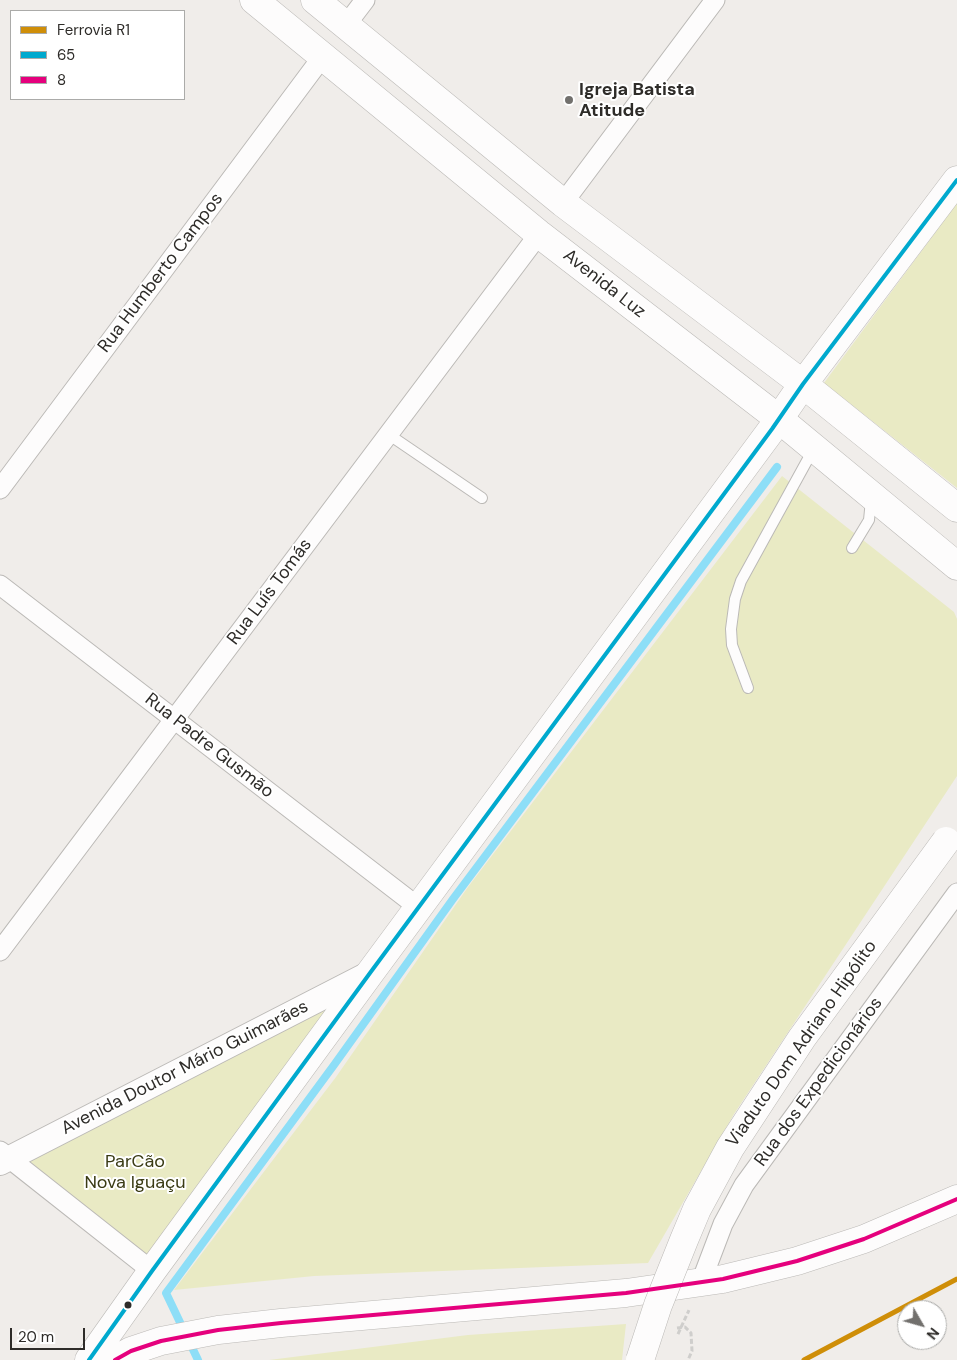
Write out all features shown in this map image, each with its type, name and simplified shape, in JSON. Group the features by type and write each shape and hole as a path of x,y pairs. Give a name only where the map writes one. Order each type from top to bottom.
{"main road":[{"name":"Avenida Luz","path":"254,0 539,234 779,419 957,566"},
{"path":"315,0 562,203 803,384 957,508"},
{"path":"89,1360 418,907 803,384 957,180"},
{"name":"Viaduto Dom Adriano Hipólito","path":"640,1360 658,1304 697,1209 730,1148 802,1038 952,834"},
{"path":"115,1360 131,1351 161,1341 218,1330 626,1293 723,1279 797,1261 864,1239 957,1198"},
{"path":"130,1302 132,1317 139,1330 149,1337 161,1341"}],"street":[{"path":"346,25 365,0"},
{"path":"562,203 715,0"},
{"name":"Rua Humberto Campos","path":"0,489 323,56"},
{"name":"Rua Luís Tomás","path":"0,951 539,234"},
{"name":"Rua Padre Gusmão","path":"0,585 418,907"},
{"name":"Rua dos Expedicionários","path":"700,1282 723,1224 744,1185 957,893"},
{"name":"Avenida Doutor Mário Guimarães","path":"3,1158 370,973"},
{"path":"3,1158 152,1271"}],"lane":[{"path":"388,434 482,498"},
{"path":"748,688 732,645 731,629 735,599 742,581 814,448"},
{"path":"852,548 869,520 872,494"}],"path":[{"path":"675,1342 700,1282"},
{"path":"670,1335 678,1328 685,1327 690,1332 692,1351 688,1360"}],"green space":[{"path":"957,203 957,488 824,383"},
{"path":"782,476 954,612 957,619 957,776 734,1114 648,1263 314,1276 174,1290 336,1077 468,887"},
{"name":"ParCão Nova Iguaçu","path":"358,984 146,1261 23,1162"},
{"path":"626,1324 622,1360 269,1360 468,1335"}],"waterway":[{"path":"198,1360 166,1293 334,1065 453,899 777,467"}],"rail line":[{"name":"R1","path":"804,1360 957,1279"}],"transit line":[{"name":"65","path":"89,1360 370,973 772,429 803,384 957,180"},
{"name":"8","path":"115,1360 131,1351 161,1341 218,1330 626,1293 723,1279 797,1261 864,1239 957,1199"}],"place":[{"name":"Igreja Batista Atitude","path":"569,100"}]}
